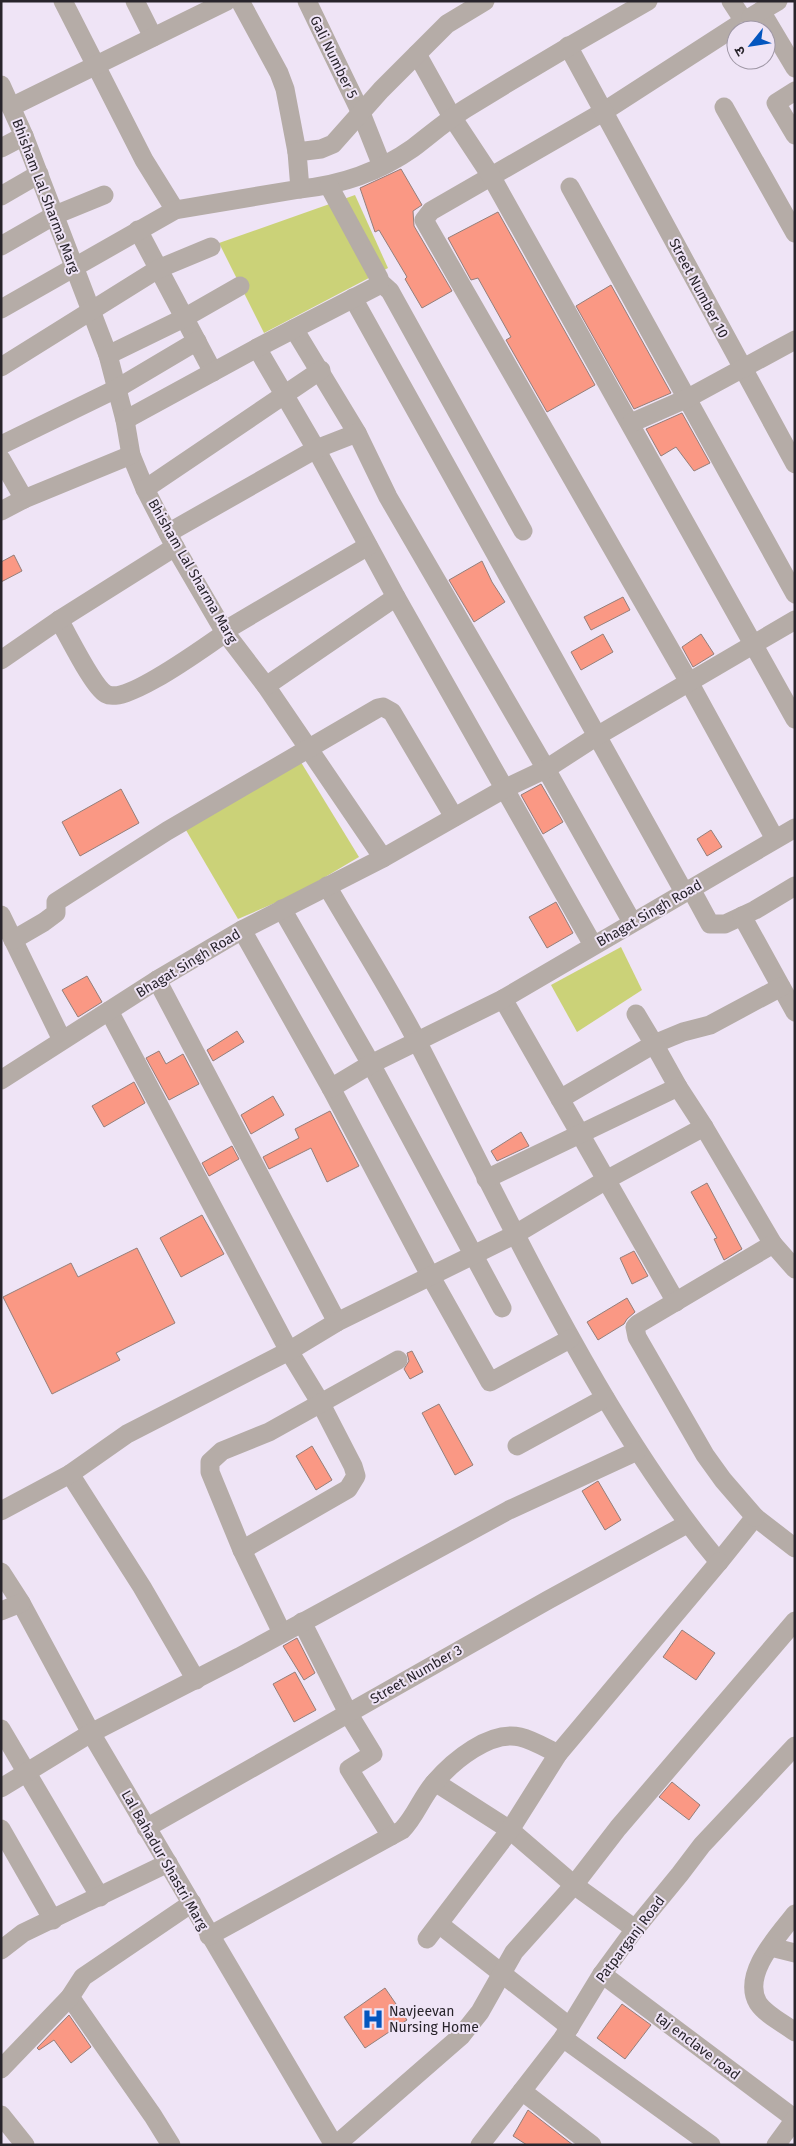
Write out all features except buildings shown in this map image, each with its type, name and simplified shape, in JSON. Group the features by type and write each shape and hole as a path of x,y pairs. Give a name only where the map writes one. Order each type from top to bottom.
{"street":[{"path":"63,1 144,160 175,210"},
{"path":"135,1 153,36"},
{"path":"12,107 227,1"},
{"path":"240,1 282,81 297,152 300,189"},
{"name":"Gali Number 5","path":"307,1 361,113 382,166"},
{"path":"297,152 328,147 338,139 417,54 448,24 461,7 485,1"},
{"path":"1,309 175,210 300,189 329,186 354,179 382,166 412,148 452,117 568,46 648,1"},
{"path":"731,1 743,20"},
{"path":"746,20 778,1"},
{"path":"761,11 795,68"},
{"path":"726,33 603,112 431,211 424,220 689,682 775,839"},
{"name":"Street Number 10","path":"568,46 795,464"},
{"path":"417,54 452,117 492,176 795,719"},
{"name":"Bhisham Lal Sharma Marg","path":"1,84 24,136 108,355 125,420 131,455 146,489 172,540 224,631 266,686 383,858"},
{"path":"795,91 776,103 795,135"},
{"path":"724,107 795,233"},
{"path":"1,148 24,136"},
{"path":"1,196 39,174"},
{"path":"329,186 380,282 390,291 522,531"},
{"path":"570,186 795,594"},
{"path":"1,246 55,215 104,195"},
{"path":"138,230 213,372"},
{"path":"1,367 158,269 211,248"},
{"path":"125,420 256,348 377,287 380,282"},
{"path":"108,355 184,318 240,286"},
{"path":"353,298 596,736 687,890 710,924 725,924 795,886"},
{"path":"294,329 321,370 357,433 388,497 546,769 632,922"},
{"path":"631,423 688,398 795,340"},
{"path":"1,446 116,389 197,341"},
{"path":"256,348 316,449 396,597 593,945"},
{"path":"146,489 284,397 321,370"},
{"path":"1,660 172,540 316,449 357,433"},
{"path":"1,511 24,499 131,455"},
{"path":"1,459 24,499"},
{"path":"59,620 94,682 106,694 116,696 137,689 181,664 221,636 224,631 368,546"},
{"path":"266,686 396,597"},
{"name":"Bhagat Singh Road","path":"1,1080 157,980 242,930 383,858 504,789 546,769 596,736 795,620"},
{"path":"13,940 56,913 56,902 167,831 378,708 388,709 454,817"},
{"name":"Bhagat Singh Road","path":"331,1088 416,1040 503,999 795,828"},
{"path":"327,886 416,1040 514,1235 570,1339 637,1452 687,1524 719,1562"},
{"path":"282,909 371,1064 502,1308"},
{"path":"1,915 62,1040"},
{"path":"742,916 795,1012"},
{"path":"242,930 331,1088 431,1277 490,1382 570,1339"},
{"path":"157,980 337,1322"},
{"path":"560,1099 654,1044 683,1032 710,1025 781,987"},
{"path":"503,999 676,1302"},
{"path":"109,1011 289,1351 320,1402 353,1466 356,1476 354,1483 348,1488 242,1550"},
{"path":"636,1014 773,1244 795,1269"},
{"path":"486,1179 678,1086"},
{"path":"1,1511 70,1474 127,1434 289,1351 337,1322 514,1235 606,1180 704,1127"},
{"path":"773,1244 638,1324 635,1327 635,1332 706,1455 723,1480 755,1517 795,1548"},
{"path":"282,1633 242,1550 210,1472 210,1462 222,1452 269,1432 398,1360"},
{"path":"517,1446 605,1398"},
{"path":"1,1788 91,1733 196,1680 509,1510 637,1452"},
{"path":"70,1474 142,1587 196,1680"},
{"path":"427,1939 510,1830 558,1754 755,1517"},
{"name":"Street Number 3","path":"146,1828 548,1600 687,1524"},
{"name":"Lal Bahadur Shastri Marg","path":"1,1572 146,1828 335,2145"},
{"path":"1,1611 20,1603"},
{"path":"335,2145 461,2036 480,2012 514,1952 574,1885 624,1821 795,1621"},
{"path":"302,1622 348,1713 373,1754 349,1769 391,1836"},
{"path":"1,1729 100,1897"},
{"path":"209,1936 402,1830 410,1822 434,1782 474,1746 490,1739 507,1736 520,1737 558,1754"},
{"name":"Patparganj Road","path":"480,2145 566,2032 602,1974 635,1928 702,1845 795,1746"},
{"path":"434,1782 510,1830 574,1885 635,1928"},
{"path":"1,1829 53,1920"},
{"path":"2,1948 24,1933 168,1863"},
{"path":"1,2069 70,1997 83,1977 192,1903"},
{"path":"795,1914 758,1965 755,1980 755,1995 759,2004 768,2013 795,2032"},
{"path":"439,1924 501,1973 566,2032 711,2145"},
{"path":"771,1947 795,1953"},
{"name":"taj enclave road","path":"602,1974 795,2119"},
{"path":"70,1997 171,2145"},
{"path":"522,2091 590,2144"},
{"path":"1,2115 25,2145"},
{"path":"776,2145 795,2119"}],"green space":[{"path":"355,195 388,268 264,333 219,243"},
{"path":"299,759 359,857 298,893 238,919 183,825"},
{"path":"621,947 642,990 577,1032 551,985"}],"place":[{"name":"Navjeevan Nursing Home","path":"373,2019"}]}
